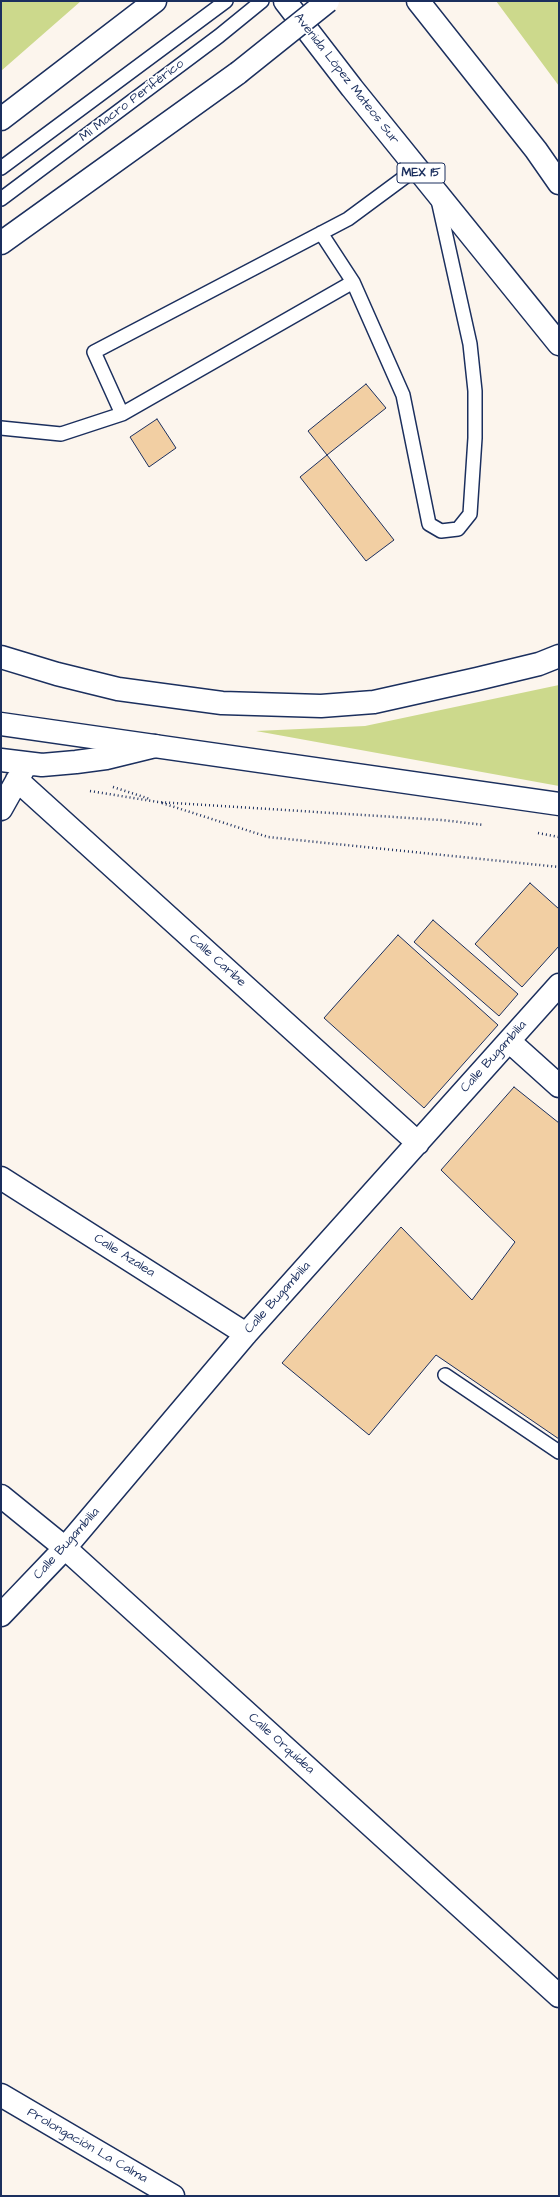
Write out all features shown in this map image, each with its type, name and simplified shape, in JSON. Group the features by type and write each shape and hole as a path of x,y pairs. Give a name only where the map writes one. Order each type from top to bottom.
{"main road":[{"path":"1,119 155,1"},
{"name":"Avenida López Mateos Sur","path":"285,1 559,344"},
{"path":"1,243 238,73 328,1"},
{"path":"418,1 536,150 559,183"},
{"path":"536,150 559,163"},
{"path":"1,657 57,674 118,689 222,704 321,706 374,702 539,664 559,656"},
{"path":"1,724 559,804"},
{"path":"1,760 22,771 42,765 106,758 155,746"},
{"path":"1,809 22,771"},
{"name":"Calle Caribe","path":"22,771 418,1143"},
{"name":"Calle Bugambilia","path":"1,1615 65,1548 246,1334 559,985"},
{"path":"509,1041 559,1086"},
{"name":"Calle Azalea","path":"1,1178 246,1334"},
{"name":"Calle Orquídea","path":"1,1496 65,1548 559,1996"},
{"name":"Prolongación La Calma","path":"1,2095 173,2196"}],"lane":[{"name":"Mi Macro Periférico","path":"1,168 226,1"},
{"name":"Mi Macro Periférico","path":"1,199 219,36 262,1"},
{"path":"122,414 94,352 348,219 417,168"},
{"path":"322,233 353,282 403,395 430,524 442,531 458,529 470,514 475,438 475,391 470,344 437,193"},
{"path":"1,428 60,434 122,414 353,282"},
{"path":"445,1375 559,1452"}],"path":[{"path":"107,786 268,837 559,867"},
{"path":"88,791 158,802 442,820 487,826"},
{"path":"532,832 559,837"}],"green space":[{"path":"1,1 81,1 1,71"},
{"path":"496,1 559,1 559,86"},
{"path":"559,685 559,786 256,731 365,726"}],"building":[{"path":"366,384 386,408 327,455 308,431"},
{"path":"157,419 176,448 149,467 130,437"},
{"path":"327,455 394,540 366,561 300,477"},
{"path":"530,883 559,909 559,946 522,987 475,944"},
{"path":"433,920 518,994 499,1016 414,942"},
{"path":"398,935 498,1025 424,1108 324,1018"},
{"path":"514,1087 559,1123 559,1439 436,1355 369,1435 282,1363 401,1227 472,1300 515,1242 441,1170"}]}
